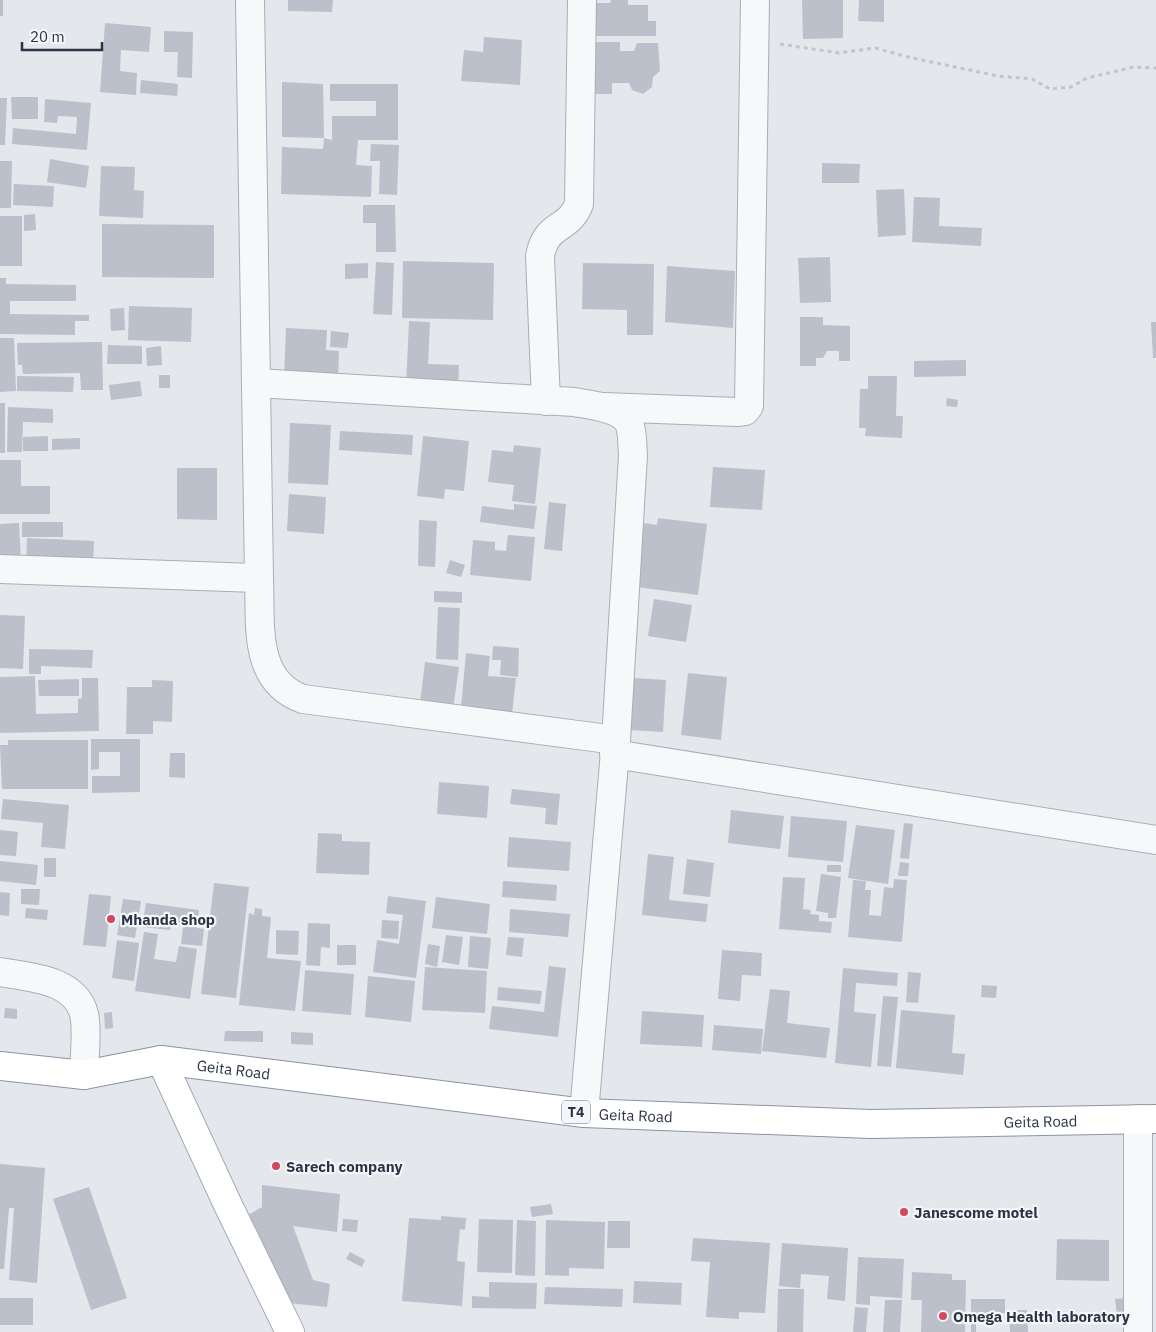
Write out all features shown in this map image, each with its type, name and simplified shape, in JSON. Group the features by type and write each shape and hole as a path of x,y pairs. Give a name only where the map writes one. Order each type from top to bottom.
{"main road":[{"name":"Geita Road","path":"0,1066 84,1075 161,1060 584,1113 871,1124 1147,1119"},
{"path":"161,1060 228,1206 290,1332"}],"street":[{"path":"250,0 259,578 262,649 271,675 288,693 304,699 615,747 1156,840"},
{"path":"546,401 540,256 543,242 553,229 569,220 579,204 582,0"},
{"path":"257,383 546,401 600,407 745,411 749,406 755,0"},
{"path":"584,1113 615,747 632,437 628,422 618,414 600,407"},
{"path":"0,569 259,578"},
{"path":"0,972 47,981 66,989 79,1002 84,1015 84,1075"},
{"path":"1138,1332 1147,1119"}],"path":[{"path":"755,40 838,53 875,48 998,76 1032,79 1050,89 1071,87 1087,78 1126,68 1156,68"}],"building":[{"path":"0,0 3,0 3,16 0,16"},
{"path":"288,0 333,0 332,12 288,11"},
{"path":"611,0 628,0 628,5 648,5 648,21 656,21 656,36 596,36 596,3 610,3"},
{"path":"802,0 843,0 843,38 803,39"},
{"path":"859,0 884,0 884,22 858,21"},
{"path":"105,23 151,27 149,52 121,50 120,71 137,73 136,95 100,92"},
{"path":"164,31 193,32 192,78 177,77 178,52 164,52"},
{"path":"484,37 522,40 520,85 461,81 464,50 483,52"},
{"path":"588,42 620,42 620,51 634,51 637,43 658,43 660,71 653,77 652,87 643,94 632,90 629,83 612,83 612,94 588,94"},
{"path":"141,80 178,84 177,96 140,93"},
{"path":"282,82 323,84 324,138 282,137"},
{"path":"330,84 398,84 398,140 358,140 356,165 372,166 371,197 281,194 282,147 323,149 324,138 332,140 332,116 376,116 376,101 330,101"},
{"path":"11,97 38,97 38,119 12,119"},
{"path":"0,98 7,98 5,145 0,145"},
{"path":"45,99 91,103 87,150 12,144 13,128 76,134 77,117 58,116 57,123 44,122"},
{"path":"371,144 399,145 397,195 379,194 380,161 370,161"},
{"path":"50,159 89,166 86,188 47,182"},
{"path":"0,161 12,161 11,208 0,208"},
{"path":"822,163 860,164 859,183 822,183"},
{"path":"101,166 135,167 134,190 144,191 143,218 99,216"},
{"path":"14,184 54,186 53,207 13,205"},
{"path":"904,189 906,235 878,237 876,190"},
{"path":"914,197 940,198 939,226 982,228 981,246 912,242"},
{"path":"363,205 395,205 396,252 376,252 376,223 363,223"},
{"path":"35,214 36,230 24,231 24,215"},
{"path":"0,216 22,216 22,266 0,266"},
{"path":"102,224 214,225 214,278 102,277"},
{"path":"830,257 831,302 800,303 798,258"},
{"path":"403,261 494,263 493,320 402,318"},
{"path":"376,262 394,263 392,315 373,314"},
{"path":"368,263 368,278 345,279 345,264"},
{"path":"583,263 654,264 653,335 627,335 627,310 582,309"},
{"path":"667,266 735,271 733,328 665,322"},
{"path":"0,278 6,278 6,284 76,285 76,301 10,301 10,314 89,315 89,321 75,321 75,335 0,334"},
{"path":"129,306 192,308 191,342 128,340"},
{"path":"124,308 125,330 111,331 110,309"},
{"path":"800,317 823,317 823,325 850,326 850,361 839,361 839,351 827,351 823,358 816,358 816,366 800,366"},
{"path":"409,321 430,322 428,364 459,365 458,389 406,387"},
{"path":"1151,322 1156,322 1156,358 1153,358"},
{"path":"286,328 327,330 326,350 339,351 338,381 284,378"},
{"path":"331,331 349,333 347,348 330,347"},
{"path":"0,338 14,338 16,391 0,392"},
{"path":"102,342 103,390 81,390 80,373 23,374 22,365 18,365 17,343"},
{"path":"108,345 142,346 142,364 107,364"},
{"path":"161,346 162,365 147,366 146,348"},
{"path":"966,360 966,376 914,377 914,361"},
{"path":"159,375 170,375 170,388 159,388"},
{"path":"17,376 74,377 73,392 17,391"},
{"path":"868,376 897,376 896,416 903,416 902,438 865,436 866,428 859,428 860,389 868,389"},
{"path":"140,381 142,396 111,400 109,385"},
{"path":"947,398 958,400 957,407 946,406"},
{"path":"0,403 5,403 5,453 0,453"},
{"path":"8,407 53,409 53,423 23,422 22,452 7,452"},
{"path":"290,423 331,425 328,485 288,483"},
{"path":"340,431 413,435 412,455 339,450"},
{"path":"48,436 48,451 23,451 23,437"},
{"path":"423,436 469,441 464,491 445,489 444,499 417,496"},
{"path":"80,438 80,449 52,450 52,439"},
{"path":"514,445 541,448 535,504 512,501 514,485 488,482 492,450 513,452"},
{"path":"0,460 21,460 21,486 50,486 50,514 0,514"},
{"path":"713,467 765,470 762,510 710,507"},
{"path":"177,468 217,468 217,520 177,519"},
{"path":"289,494 326,497 324,534 287,531"},
{"path":"549,502 566,504 562,551 544,549"},
{"path":"514,504 537,506 534,529 480,522 482,506 514,510"},
{"path":"658,518 707,524 698,595 636,587 644,523 657,525"},
{"path":"419,520 437,521 435,567 418,566"},
{"path":"22,522 63,522 63,537 22,537"},
{"path":"19,523 21,561 0,562 0,524"},
{"path":"508,535 535,537 531,581 470,575 473,540 495,542 495,550 506,551"},
{"path":"27,538 94,541 93,566 26,564"},
{"path":"450,560 465,565 461,577 446,573"},
{"path":"434,591 462,592 462,603 434,602"},
{"path":"654,599 692,605 686,642 648,636"},
{"path":"438,607 460,608 458,660 436,659"},
{"path":"0,615 25,616 23,669 0,668"},
{"path":"493,646 519,648 518,677 500,675 501,660 492,660"},
{"path":"29,649 93,650 92,668 41,666 41,674 29,674"},
{"path":"466,653 490,656 488,676 516,678 511,723 460,718"},
{"path":"425,662 459,667 452,716 419,711"},
{"path":"688,673 727,677 721,740 681,735"},
{"path":"35,676 36,714 78,713 78,699 82,698 82,678 98,678 99,731 0,733 0,677"},
{"path":"633,678 666,680 663,732 629,730"},
{"path":"79,679 79,696 39,696 38,680"},
{"path":"152,680 173,681 172,722 153,721 153,734 126,734 127,687 152,687"},
{"path":"91,739 140,739 140,792 92,793 92,776 120,776 120,752 99,752 99,769 91,770"},
{"path":"8,740 88,740 88,789 2,789 0,745 8,745"},
{"path":"170,753 185,753 185,778 169,777"},
{"path":"439,782 489,786 487,818 437,814"},
{"path":"512,789 560,794 557,825 545,824 546,808 510,804"},
{"path":"3,799 69,805 65,849 41,847 43,823 1,819"},
{"path":"731,810 784,816 780,849 728,843"},
{"path":"791,816 847,821 843,862 788,857"},
{"path":"904,823 913,824 909,859 900,858"},
{"path":"856,825 895,830 888,884 848,878"},
{"path":"0,830 18,832 16,856 0,855"},
{"path":"318,833 342,834 342,841 370,842 369,875 316,873"},
{"path":"509,837 571,842 569,871 507,867"},
{"path":"648,854 674,857 669,900 708,904 706,922 642,915"},
{"path":"44,858 56,858 56,877 44,877"},
{"path":"687,859 714,863 710,897 683,894"},
{"path":"0,861 38,865 36,885 0,881"},
{"path":"900,862 909,863 908,876 898,876"},
{"path":"827,865 841,865 841,872 827,872"},
{"path":"821,874 841,877 836,918 828,918 828,913 816,911"},
{"path":"783,877 805,878 803,909 811,910 810,914 819,915 819,921 832,922 831,933 779,929"},
{"path":"894,879 907,880 902,942 848,937 853,880 866,881 865,890 871,890 869,915 881,916 884,887 893,888"},
{"path":"503,881 557,885 556,901 502,897"},
{"path":"214,883 249,887 236,998 201,994"},
{"path":"21,889 40,889 39,905 21,904"},
{"path":"0,892 10,893 9,916 0,915"},
{"path":"89,894 111,896 106,947 83,945"},
{"path":"388,896 426,901 416,978 373,972 377,940 399,944 403,915 386,913"},
{"path":"436,897 490,904 487,934 432,928"},
{"path":"123,899 141,901 135,938 117,935"},
{"path":"146,903 199,910 197,928 204,929 202,946 181,944 183,926 171,924 170,930 142,927"},
{"path":"26,908 48,910 47,920 25,918"},
{"path":"255,908 262,909 262,916 271,917 267,958 301,961 295,1011 239,1005 249,913 254,915"},
{"path":"510,909 570,914 568,937 509,932"},
{"path":"382,920 399,921 398,939 381,938"},
{"path":"308,923 330,924 330,948 321,947 320,966 306,965"},
{"path":"276,930 299,931 298,955 276,954"},
{"path":"144,932 158,934 154,959 176,962 179,946 197,949 190,999 135,991"},
{"path":"446,935 463,937 459,965 442,962"},
{"path":"470,936 491,938 488,969 468,967"},
{"path":"508,937 524,938 522,957 506,955"},
{"path":"117,940 139,943 134,981 112,978"},
{"path":"428,944 440,946 437,967 425,964"},
{"path":"337,945 356,945 356,965 337,965"},
{"path":"722,950 762,953 761,976 742,975 740,1001 718,999"},
{"path":"549,966 566,968 558,1037 489,1029 492,1006 544,1012"},
{"path":"425,967 487,971 485,1013 422,1010"},
{"path":"843,968 898,973 897,986 856,983 854,1012 876,1014 871,1067 835,1063"},
{"path":"305,970 354,974 351,1015 302,1011"},
{"path":"908,972 921,973 918,1003 906,1002"},
{"path":"368,976 415,981 411,1022 365,1017"},
{"path":"982,985 997,986 996,998 981,997"},
{"path":"498,987 542,991 540,1004 497,1000"},
{"path":"770,989 790,991 787,1023 830,1028 826,1058 762,1051"},
{"path":"883,996 898,997 891,1067 877,1066"},
{"path":"5,1008 17,1009 17,1019 4,1018"},
{"path":"901,1010 955,1015 952,1053 965,1054 963,1075 896,1068"},
{"path":"642,1011 704,1015 702,1047 640,1044"},
{"path":"112,1012 113,1028 105,1029 104,1013"},
{"path":"714,1025 763,1029 761,1054 712,1050"},
{"path":"225,1031 263,1031 263,1042 224,1041"},
{"path":"291,1032 313,1033 313,1045 291,1044"},
{"path":"0,1164 45,1168 37,1283 9,1280 14,1208 9,1208 4,1269 0,1269"},
{"path":"262,1185 340,1194 337,1232 293,1226 313,1280 330,1284 327,1307 288,1303 246,1216 262,1207"},
{"path":"89,1187 127,1298 91,1310 53,1199"},
{"path":"551,1204 553,1214 532,1217 530,1207"},
{"path":"441,1216 466,1218 465,1230 460,1229 457,1261 465,1262 462,1306 402,1301 409,1218 441,1220"},
{"path":"343,1219 358,1220 357,1232 342,1231"},
{"path":"479,1219 513,1220 512,1273 477,1272"},
{"path":"517,1220 536,1221 535,1276 515,1275"},
{"path":"546,1220 605,1222 604,1269 569,1268 569,1276 545,1275"},
{"path":"608,1221 630,1221 630,1248 607,1248"},
{"path":"693,1238 770,1243 765,1313 739,1312 739,1319 706,1317 710,1262 691,1261"},
{"path":"1057,1239 1109,1240 1109,1281 1056,1280"},
{"path":"782,1243 848,1248 845,1301 827,1299 829,1276 801,1274 800,1288 779,1286"},
{"path":"350,1252 365,1260 362,1267 346,1259"},
{"path":"858,1257 904,1259 902,1298 870,1296 870,1305 856,1304"},
{"name":"Omega Health laboratory","path":"912,1272 952,1274 952,1280 966,1280 965,1332 921,1332 922,1300 911,1300"},
{"path":"634,1281 682,1283 681,1305 633,1303"},
{"path":"489,1282 537,1283 536,1309 472,1308 472,1296 489,1297"},
{"path":"545,1287 623,1289 622,1307 544,1304"},
{"path":"778,1289 804,1289 803,1332 777,1332"},
{"path":"0,1298 33,1298 33,1325 0,1325"},
{"path":"1128,1298 1130,1313 1117,1314 1115,1299"},
{"path":"971,1299 1005,1299 1005,1313 976,1313 976,1332 971,1332"},
{"path":"885,1300 902,1300 900,1332 883,1332"},
{"path":"855,1307 868,1308 866,1332 853,1332"},
{"path":"1009,1310 1027,1310 1028,1332 1010,1332"}],"place":[{"name":"Mhanda shop","path":"111,919"},
{"name":"Sarech company","path":"276,1166"},
{"name":"Janescome motel","path":"904,1212"},
{"name":"Omega Health laboratory","path":"943,1316"}]}
